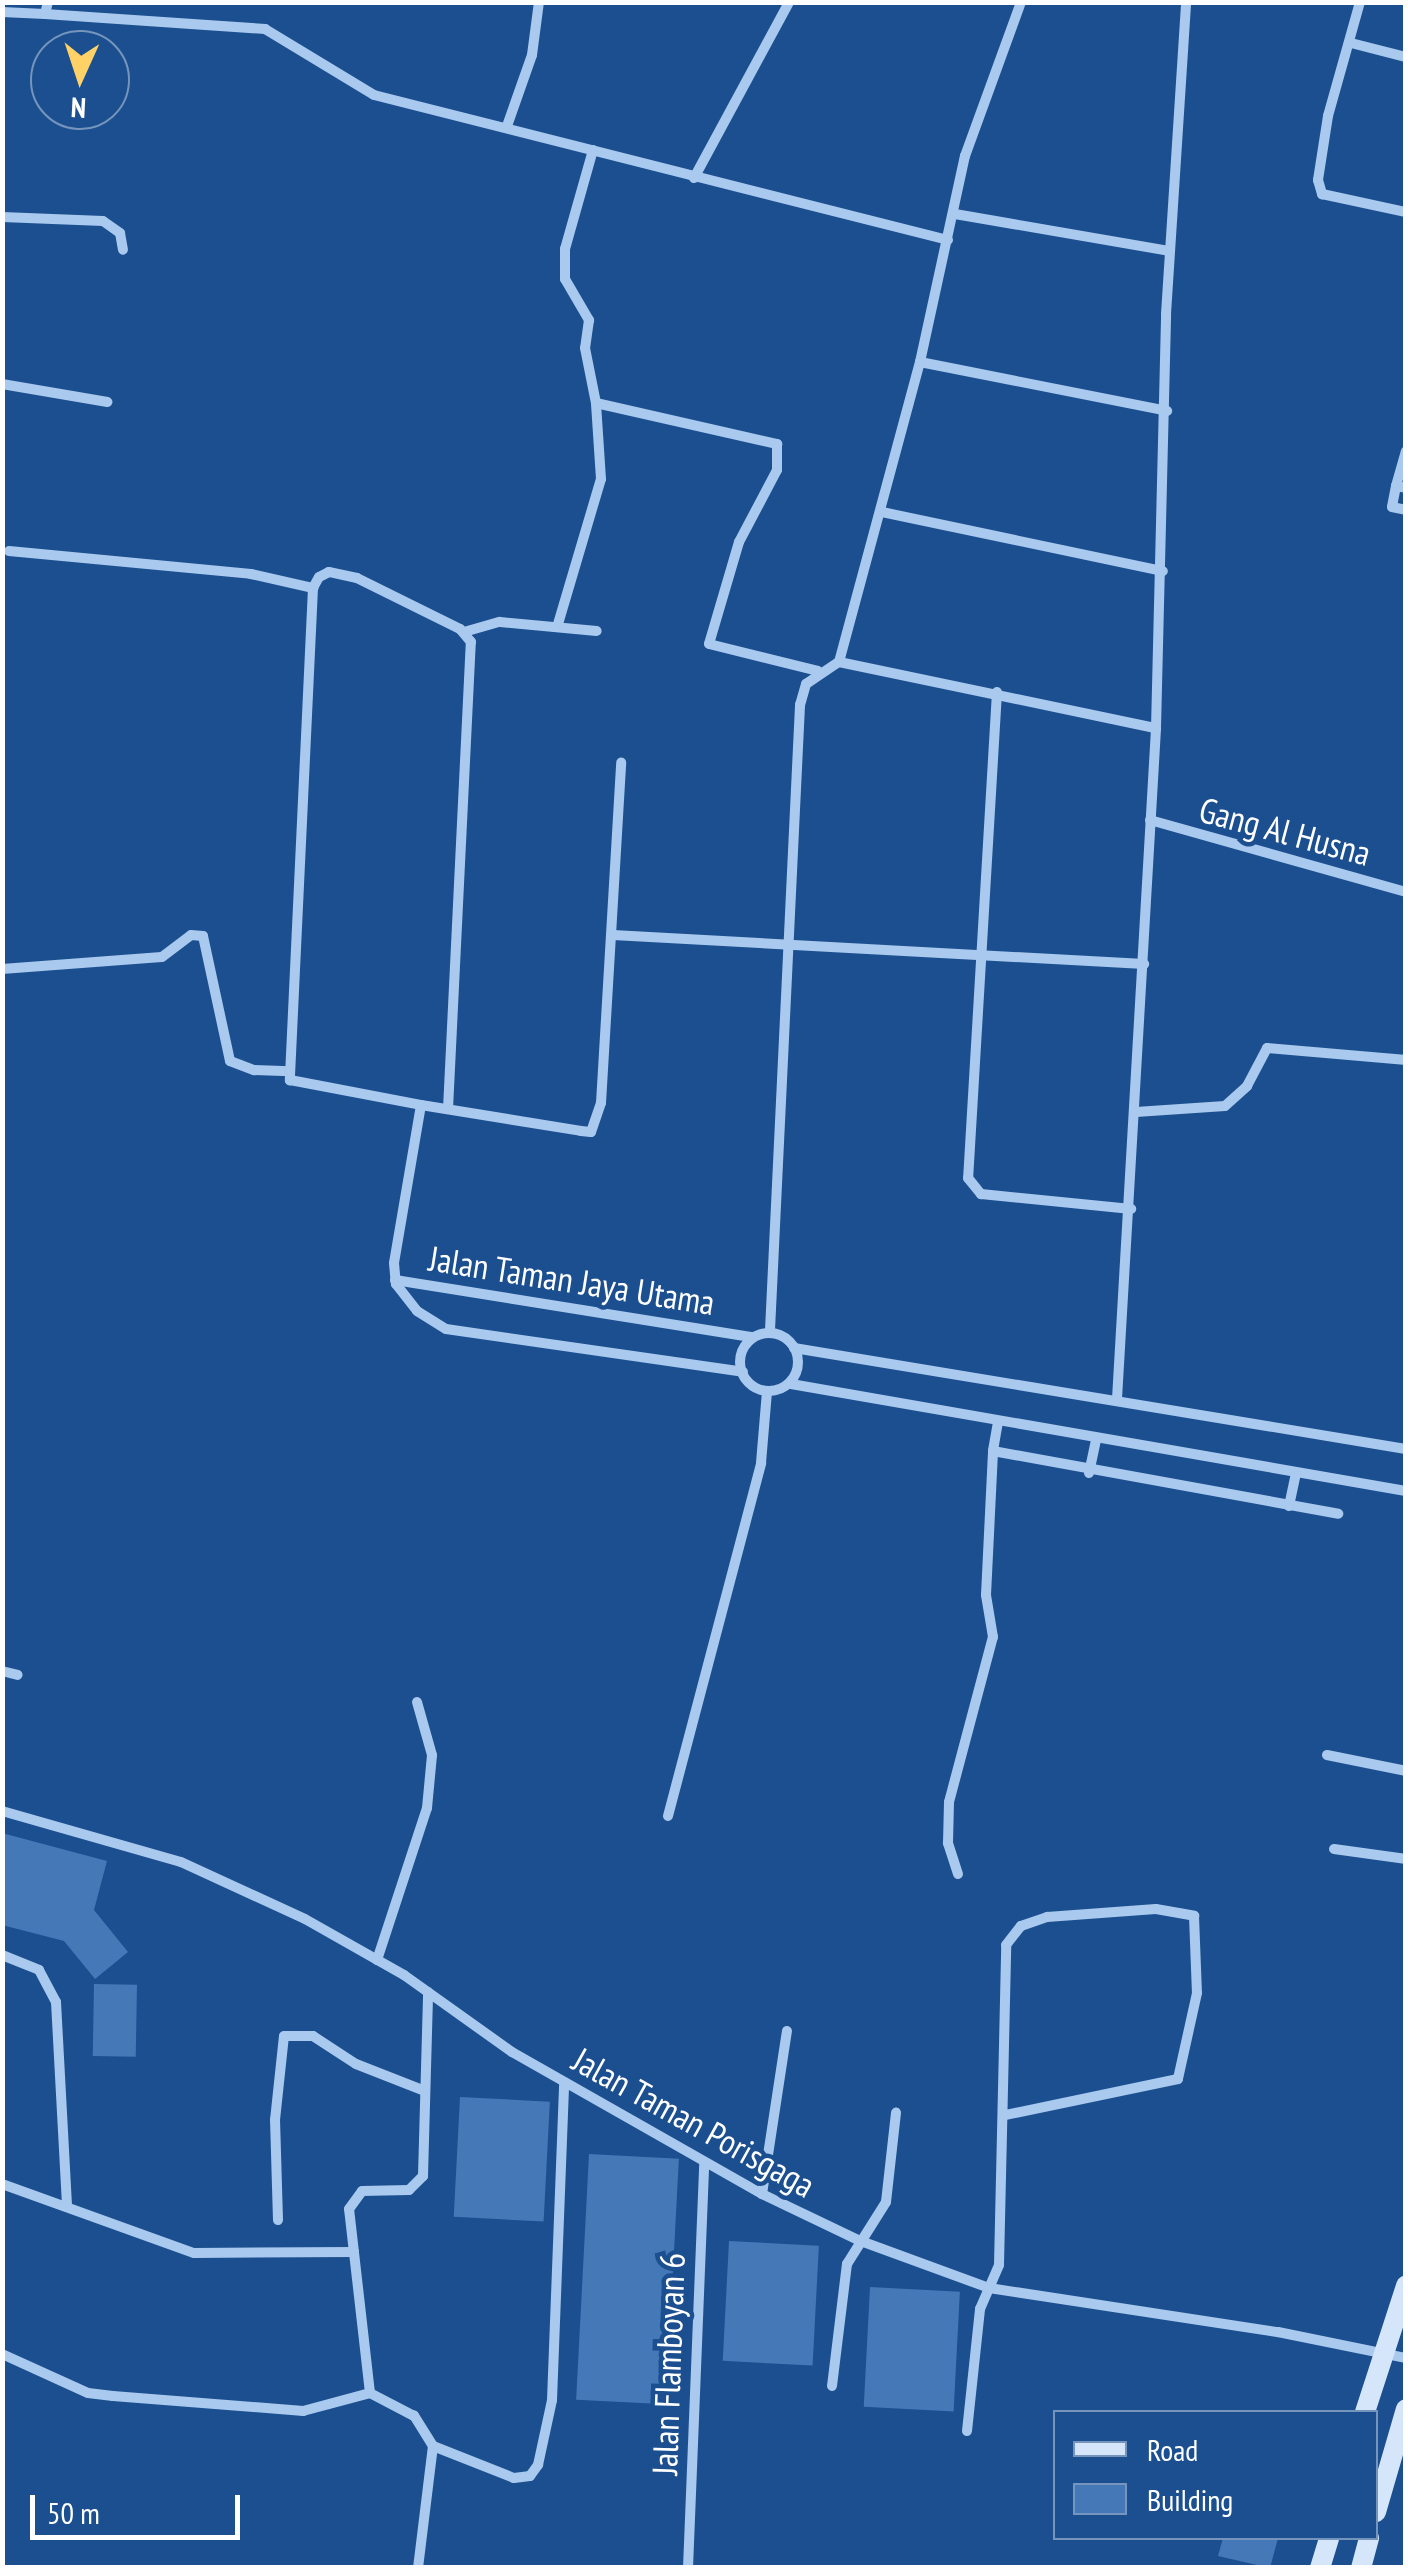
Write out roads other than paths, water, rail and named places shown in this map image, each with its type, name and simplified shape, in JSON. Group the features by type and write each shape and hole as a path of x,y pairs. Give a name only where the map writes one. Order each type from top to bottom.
{"street":[{"path":"507,126 532,55 539,2"},
{"path":"694,178 789,2"},
{"path":"839,662 920,362 965,156 1021,2"},
{"path":"1118,1399 1156,728 1169,251 1186,2"},
{"path":"1360,2 1318,180 1322,194 1406,212"},
{"path":"2,12 46,8 266,29 374,95 948,240"},
{"path":"1350,42 1406,57"},
{"path":"558,624 601,479 596,404 586,348 589,320 565,279 564,249 592,150"},
{"path":"955,214 1169,251"},
{"path":"2,217 103,221 120,233 123,250"},
{"path":"920,362 1167,411"},
{"path":"2,384 107,402"},
{"path":"596,404 777,444 777,470 739,542 709,644 818,671 839,662 1156,728"},
{"path":"1406,451 1401,487 1392,507 1406,510"},
{"path":"882,512 1163,572"},
{"path":"9,551 251,574 313,588"},
{"path":"448,1110 474,658 464,632 358,578 330,572 313,588 290,1080 448,1110 591,1132 601,1102 621,763"},
{"path":"464,632 500,622 558,624 596,631"},
{"path":"770,1330 800,705 818,671"},
{"path":"996,692 968,1178 973,1190 1131,1209"},
{"name":"Gang Al Husna","path":"1150,820 1406,892"},
{"path":"613,935 1144,964"},
{"path":"2,969 162,957 191,936 202,936 230,1061 290,1071"},
{"path":"1136,1112 1225,1106 1247,1086 1267,1048 1406,1060"},
{"path":"396,1280 421,1105"},
{"name":"Jalan Taman Jaya Utama","path":"396,1280 752,1337"},
{"name":"Jalan Taman Jaya Utama","path":"396,1280 417,1310 446,1329 743,1372"},
{"path":"767,1392 743,1372 752,1337 770,1330"},
{"path":"770,1330 794,1348 1406,1449"},
{"path":"791,1384 794,1348"},
{"path":"767,1392 791,1384 1406,1491"},
{"path":"668,1816 760,1463 767,1392"},
{"path":"958,1874 948,1843 949,1802 992,1637 986,1595 998,1422"},
{"path":"1089,1473 1096,1439"},
{"path":"994,1451 1089,1473 1338,1514"},
{"path":"1289,1506 1296,1473"},
{"path":"2,1671 18,1675"},
{"path":"378,1960 427,1808 432,1756 418,1702"},
{"path":"1327,1755 1406,1771"},
{"name":"Jalan Taman Porisgaga","path":"2,1811 180,1862 378,1960 564,2082 762,2194 858,2240 989,2288 1395,2356"},
{"path":"1334,1849 1406,1859"},
{"path":"967,2431 980,2308 999,2265 1006,1945 1020,1926 1047,1917 1156,1909 1194,1916 1197,1993 1178,2078 1005,2114"},
{"path":"2,1955 39,1970 56,2002 67,2207"},
{"path":"370,2393 350,2209 355,2196 409,2190 423,2176 428,1992"},
{"path":"762,2194 786,2031"},
{"path":"278,2220 275,2120 284,2036 313,2036 356,2064 425,2091"},
{"path":"2,2354 88,2393 113,2396 303,2411 370,2393 414,2416 433,2446 514,2478 530,2476 538,2464 552,2400 564,2082"},
{"path":"832,2386 847,2264 858,2240 886,2202 896,2112"},
{"name":"Jalan Flamboyan 6","path":"688,2568 704,2162"},
{"path":"2,2184 152,2242 226,2257 354,2252"},
{"path":"1366,2410 1395,2356 1406,2286"},
{"path":"1378,2505 1406,2409"},
{"path":"418,2568 433,2446"},
{"path":"1320,2568 1328,2540"},
{"path":"1361,2568 1368,2540"}]}
